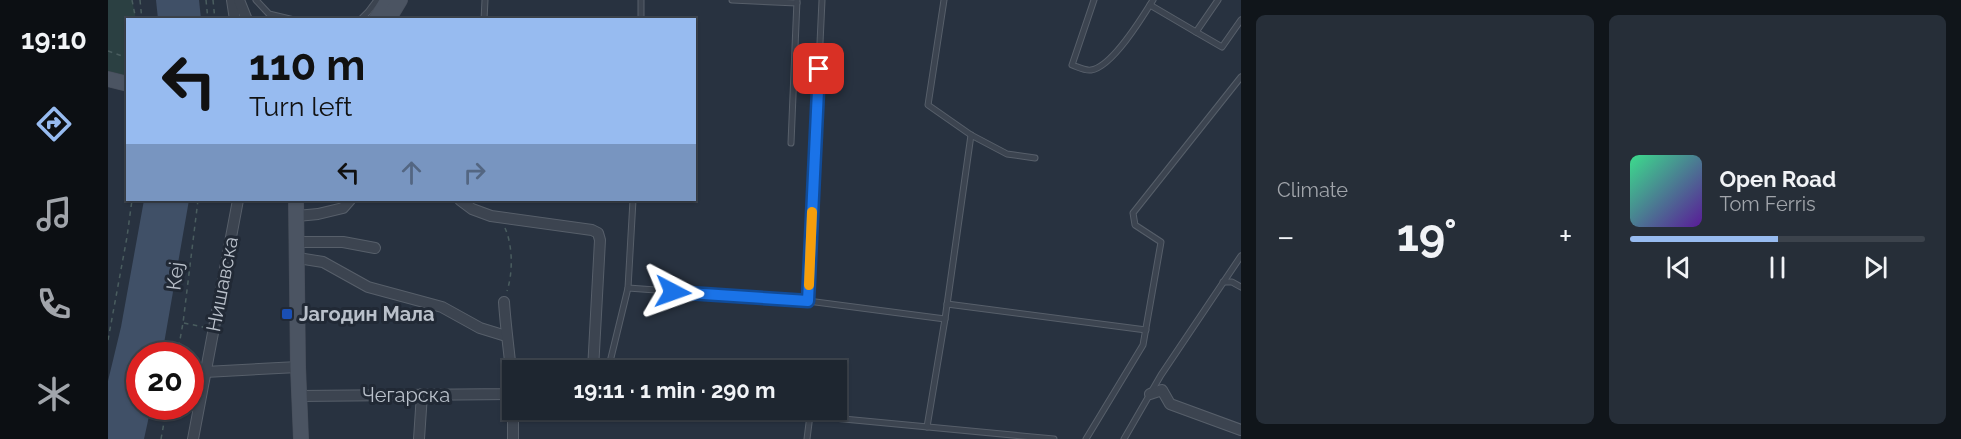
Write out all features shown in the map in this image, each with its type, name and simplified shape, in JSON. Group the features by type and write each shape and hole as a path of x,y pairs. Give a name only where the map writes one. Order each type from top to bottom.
{"main road":[{"path":"377,18 388,0"},
{"path":"389,18 400,0"},
{"path":"108,79 126,84"},
{"path":"296,201 301,439"}],"street":[{"path":"232,0 235,18"},
{"path":"239,0 246,18"},
{"name":"Нишавска","path":"193,439 238,201"},
{"path":"297,216 343,208 349,201"},
{"path":"461,201 480,213 592,230 600,237 594,360"},
{"path":"298,250 343,242 375,248"},
{"path":"298,250 368,287 442,307 480,328 506,336"},
{"path":"504,302 506,336 511,360"},
{"path":"205,372 298,367"},
{"path":"1150,394 1162,390 1170,404 1241,430"},
{"path":"419,439 422,394"},
{"name":"Чегарска","path":"299,396 502,394"},
{"path":"513,420 513,439"}],"lane":[{"path":"256,0 269,14 286,18"},
{"path":"362,18 377,0"},
{"path":"484,18 485,0"},
{"path":"641,18 642,0"},
{"path":"732,0 797,2 791,143"},
{"path":"808,301 822,0"},
{"path":"944,0 928,105 971,135 1006,154 1035,158"},
{"path":"1094,0 1072,65 1089,71 1102,66 1112,58 1152,2 1222,47 1241,20"},
{"path":"1196,32 1218,0"},
{"path":"1086,439 1143,345 1161,242 1135,225 1133,213 1241,77"},
{"path":"927,427 971,135"},
{"path":"610,360 628,288 633,201"},
{"path":"1124,439 1150,394 1241,256"},
{"path":"1223,282 1232,282 1241,287"},
{"path":"628,288 808,301 945,319"},
{"path":"947,304 1146,330"},
{"path":"847,419 1007,437 1054,439"},
{"path":"807,439 809,420"}],"path":[{"path":"132,0 135,18"},
{"path":"140,0 142,18"},
{"path":"206,0 208,18"},
{"path":"213,0 215,18"},
{"path":"108,51 126,57"},
{"path":"108,340 132,201"},
{"name":"Кеј","path":"180,342 198,201"},
{"path":"499,217 507,232 510,248 509,285 504,302"},
{"path":"183,323 207,328"},
{"path":"160,439 164,420"}],"green space":[{"path":"108,0 132,0 136,18 126,18 126,76 108,71"}],"water":[{"path":"156,0 199,0 201,18 158,18"},
{"path":"144,201 189,201 164,342 126,342 126,420 148,420 144,439 108,439 108,381 121,327"}],"slow traffic":[{"path":"809,285 812,212"}],"place":[{"name":"Јагодин Мала","path":"287,314"}],"route":[{"path":"673,292 808,301 819,69"}]}
